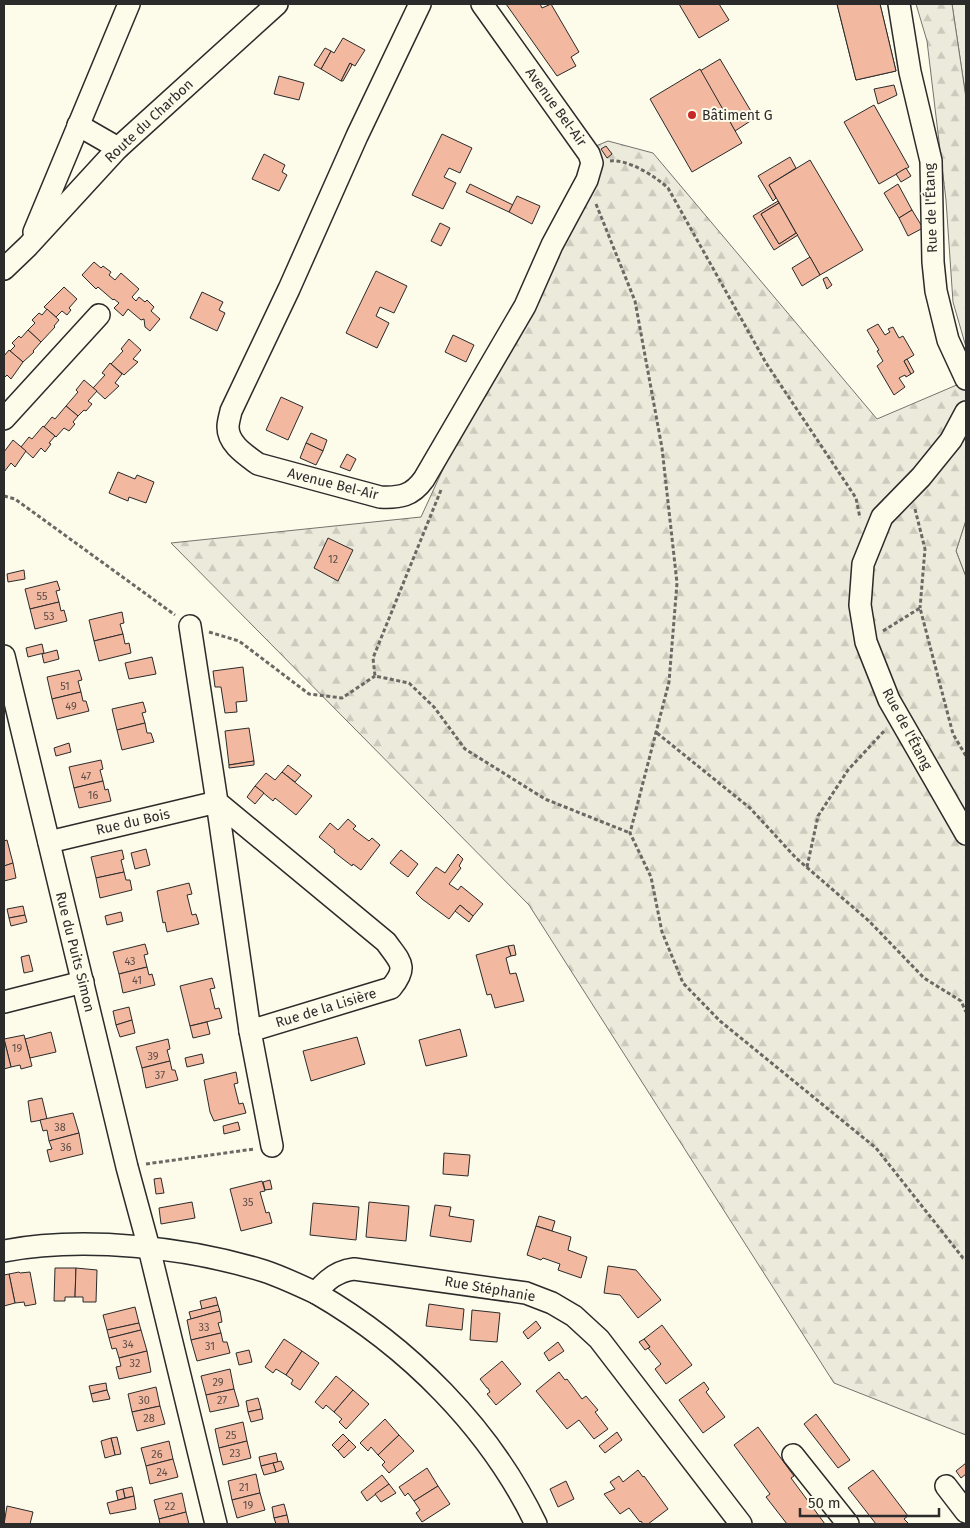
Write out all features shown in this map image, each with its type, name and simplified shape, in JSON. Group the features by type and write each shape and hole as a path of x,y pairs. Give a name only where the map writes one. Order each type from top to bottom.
{"street":[{"name":"Route du Charbon","path":"28,246 129,4"},
{"name":"Route du Charbon","path":"4,269 28,246 118,148 277,4"},
{"name":"Avenue Bel-Air","path":"420,4 357,136 289,289 231,411 228,428 232,440 242,452 258,464 380,497 394,498 406,495 416,489 424,479 525,306 552,245 589,171 590,154 482,4"},
{"path":"499,4 557,89"},
{"name":"Rue de l'Étang","path":"898,4 910,72 931,161 933,262 936,291 948,340 966,379"},
{"path":"78,126 118,148"},
{"path":"4,419 99,315"},
{"name":"Rue de l'Étang","path":"966,412 951,440 910,488 882,516 863,564 860,605 866,642 889,700 966,834"},
{"path":"190,626 250,1031 272,1146"},
{"name":"Rue du Puits Simon","path":"4,656 127,1167 150,1248 216,1524"},
{"name":"Rue du Bois","path":"49,842 217,802"},
{"name":"Rue de la Lisière","path":"217,802 386,942 400,962 402,971 391,988 250,1031"},
{"path":"4,1002 83,982"},
{"path":"4,1251 57,1244 150,1248 180,1252 266,1272 316,1293 345,1309 379,1335 417,1367 446,1396 473,1426 497,1459 524,1500 536,1524"},
{"name":"Rue Stéphanie","path":"316,1293 343,1270 354,1269 526,1293 552,1303 574,1316 599,1339 741,1524"},
{"path":"793,1456 848,1524"},
{"path":"946,1486 966,1512"}],"path":[{"path":"861,525 856,498 766,363 668,188 656,178 619,160 589,171 635,301 662,448 677,584 669,682 630,833 651,877 662,932 683,983 720,1021 876,1148 965,1260"},
{"path":"375,676 373,658 443,487"},
{"path":"910,488 925,549 920,608 954,734 966,756"},
{"path":"4,496 15,499 190,626 239,642 309,694 342,698 375,676 409,682 434,707 465,749 545,799 630,833"},
{"path":"866,642 920,608"},
{"path":"807,867 818,816 848,770 885,731 889,700"},
{"path":"657,733 750,808 796,858 869,921 924,978 961,1001 966,1012"},
{"path":"127,1167 272,1146"}],"green space":[{"path":"916,4 952,4 966,98 966,347 953,302 946,200 927,41"},
{"path":"952,4 966,4 966,98"},
{"path":"608,141 653,153 877,419 966,381 966,520 956,551 966,577 966,1435 834,1383 529,905 171,543 421,517 591,148"},
{"path":"966,520 966,577 956,551"}],"building":[{"path":"506,4 540,4 542,8 551,4 579,52 571,57 576,66 557,76"},
{"path":"679,4 719,4 729,20 699,38"},
{"path":"837,4 880,4 896,71 856,80"},
{"path":"837,4 880,4 896,71 856,80"},
{"path":"343,38 365,50 355,66 350,63 341,81 321,69 331,51 334,53"},
{"path":"325,48 331,51 321,69 314,65"},
{"path":"720,59 755,118 735,131 700,71"},
{"path":"350,63 352,65 343,81 341,81"},
{"name":"Bâtiment G","path":"700,69 742,143 692,172 650,99"},
{"path":"279,76 304,83 299,100 274,94"},
{"path":"894,85 897,95 878,104 874,89"},
{"path":"874,105 909,167 879,184 844,122"},
{"path":"442,134 472,148 460,173 449,168 444,177 456,183 443,209 412,195"},
{"path":"606,146 612,154 607,158 601,149"},
{"path":"264,154 285,165 282,172 287,175 279,191 252,179"},
{"path":"790,157 796,168 769,185 776,198 773,201 758,176"},
{"path":"810,160 863,250 820,275 769,185"},
{"path":"906,168 911,176 901,182 896,174"},
{"path":"470,184 513,205 509,212 466,192"},
{"path":"898,184 912,210 899,218 884,193"},
{"path":"517,196 540,206 532,224 509,212"},
{"path":"778,201 779,203 761,214 779,244 796,233 798,235 774,250 753,216"},
{"path":"779,203 796,233 779,244 761,214"},
{"path":"912,210 923,228 908,236 899,218"},
{"path":"440,223 450,228 441,246 431,241"},
{"path":"810,257 820,275 802,286 792,268"},
{"path":"94,262 101,268 103,266 111,272 109,275 115,280 121,273 139,289 132,297 136,301 139,297 145,302 147,300 154,307 151,311 160,319 150,331 145,327 144,319 141,320 128,309 123,316 114,308 119,303 98,287 96,289 82,275"},
{"path":"376,271 407,286 394,313 380,307 376,316 389,323 377,348 346,333"},
{"path":"827,277 832,285 827,289 823,279"},
{"path":"64,287 77,299 69,308 71,310 67,315 62,311 56,317 44,307"},
{"path":"202,292 223,302 219,310 225,313 217,331 190,318"},
{"path":"47,309 59,320 41,342 28,330 35,323 32,320 39,313 42,315"},
{"path":"878,324 885,335 890,332 888,329 893,327 899,338 903,336 914,355 904,361 911,374 899,378 905,387 894,395 877,366 883,361 867,330"},
{"path":"28,330 41,342 23,362 10,351 15,346 12,343 19,336 21,338"},
{"path":"453,335 474,345 466,362 445,352"},
{"path":"129,339 141,350 133,359 138,362 124,375 111,364 123,351 121,349"},
{"path":"9,350 23,362 11,379 7,375 4,378 4,356"},
{"path":"907,359 914,372 911,374 904,361"},
{"path":"110,363 122,374 115,383 119,386 105,399 93,388 105,375 102,373"},
{"path":"84,380 97,391 88,401 92,404 78,416 66,406 78,392 76,390"},
{"path":"281,397 303,407 288,440 266,430"},
{"path":"66,406 78,416 73,422 75,424 69,431 64,428 56,437 44,427 52,417 55,419"},
{"path":"43,426 55,436 45,452 41,448 33,458 21,447 29,437 32,439"},
{"path":"311,433 327,440 323,451 306,443"},
{"path":"13,440 26,451 15,467 11,463 4,472 4,452"},
{"path":"306,443 323,451 316,465 300,458"},
{"path":"347,454 356,459 350,471 340,467"},
{"path":"118,472 135,479 137,475 154,482 146,503 129,497 128,501 109,493"},
{"path":"328,538 353,550 338,581 314,568"},
{"path":"24,570 25,579 8,582 7,574"},
{"path":"57,581 60,590 56,591 59,602 30,609 25,589"},
{"path":"59,602 61,611 64,610 67,621 35,629 30,609"},
{"path":"122,612 124,623 120,624 123,634 94,641 89,620"},
{"path":"123,634 125,644 129,643 131,653 99,661 94,641"},
{"path":"42,644 44,653 28,657 26,648"},
{"path":"57,650 59,659 44,663 42,654"},
{"path":"152,657 156,674 129,679 125,663"},
{"path":"243,667 247,701 236,702 237,712 225,713 221,687 215,687 213,671"},
{"path":"79,670 82,680 78,681 81,692 52,699 47,677"},
{"path":"81,692 83,701 86,701 89,711 57,719 52,699"},
{"path":"143,702 146,712 142,713 145,723 117,730 112,709"},
{"path":"145,723 147,733 151,733 154,742 122,750 117,730"},
{"path":"249,728 254,761 229,765 225,731"},
{"path":"69,743 71,752 56,756 54,748"},
{"path":"101,760 103,769 100,770 103,781 74,788 69,767"},
{"path":"254,761 254,765 229,768 229,765"},
{"path":"288,765 301,775 295,782 282,772"},
{"path":"282,772 312,796 296,815 275,798 273,801 255,786 266,773 275,780"},
{"path":"103,781 105,790 108,789 111,801 79,808 74,788"},
{"path":"255,786 264,793 255,804 247,797"},
{"path":"348,819 356,826 353,829 369,841 372,838 380,845 361,870 353,864 352,866 334,852 335,850 319,837 330,823 338,830"},
{"path":"7,840 13,863 4,866 4,841"},
{"path":"146,849 150,865 135,869 131,853"},
{"path":"122,850 124,859 121,860 124,872 96,878 91,857"},
{"path":"401,850 418,864 408,877 390,863"},
{"path":"458,854 463,859 459,866 461,868 449,884 458,890 461,886 483,904 473,916 460,905 449,919 416,893 436,867 445,873"},
{"path":"13,863 16,878 4,881 4,866"},
{"path":"124,872 126,880 130,880 132,890 100,898 96,878"},
{"path":"189,883 192,894 187,895 192,915 196,914 199,924 167,932 165,922 163,923 157,891"},
{"path":"460,905 473,916 469,922 455,911"},
{"path":"23,906 25,915 9,918 7,909"},
{"path":"121,912 123,921 107,925 105,916"},
{"path":"25,915 27,922 11,926 9,918"},
{"path":"145,944 148,954 144,955 147,967 119,974 113,952"},
{"path":"514,945 516,955 511,956 508,946"},
{"path":"508,946 511,956 506,958 510,974 516,973 524,1001 495,1008 491,994 487,995 476,955"},
{"path":"29,955 33,971 24,973 21,957"},
{"path":"147,967 149,975 152,974 155,985 123,993 119,974"},
{"path":"212,978 215,988 210,989 215,1009 219,1008 222,1018 190,1026 180,986"},
{"path":"129,1007 132,1020 116,1025 113,1011"},
{"path":"132,1020 135,1033 120,1037 116,1025"},
{"path":"207,1022 210,1034 193,1038 190,1026"},
{"path":"460,1029 467,1056 426,1066 419,1040"},
{"path":"51,1032 56,1052 30,1058 25,1039"},
{"path":"24,1035 32,1066 21,1069 20,1065 11,1067 4,1039"},
{"path":"357,1037 365,1064 311,1081 303,1051"},
{"path":"4,1039 11,1067 4,1069"},
{"path":"168,1039 170,1049 167,1050 170,1061 142,1068 136,1047"},
{"path":"202,1054 204,1063 187,1067 185,1058"},
{"path":"170,1061 172,1070 175,1070 178,1080 146,1088 142,1068"},
{"path":"236,1072 238,1083 234,1084 239,1104 243,1103 246,1113 214,1121 210,1112 204,1080"},
{"path":"42,1098 47,1119 31,1122 28,1101"},
{"path":"73,1113 79,1133 49,1141 47,1130 43,1131 40,1120"},
{"path":"238,1122 240,1130 224,1134 223,1126"},
{"path":"79,1133 83,1154 50,1162 47,1150 52,1149 49,1141"},
{"path":"444,1153 470,1155 468,1176 443,1174"},
{"path":"161,1178 164,1193 156,1194 154,1179"},
{"path":"270,1180 272,1189 265,1190 263,1182"},
{"path":"262,1181 265,1191 260,1192 266,1213 269,1212 272,1223 241,1231 230,1189"},
{"path":"192,1202 195,1218 161,1224 159,1208"},
{"path":"369,1202 409,1206 406,1241 366,1237"},
{"path":"313,1203 359,1207 356,1240 310,1235"},
{"path":"435,1205 451,1207 449,1216 474,1220 471,1242 430,1236"},
{"path":"539,1216 555,1221 552,1231 536,1226"},
{"path":"536,1226 571,1237 568,1250 587,1257 581,1278 558,1270 560,1264 527,1255"},
{"path":"608,1266 636,1270 661,1300 638,1318 620,1295 604,1293"},
{"path":"55,1268 76,1268 75,1297 65,1297 65,1301 54,1301"},
{"path":"76,1268 97,1270 96,1302 83,1302 83,1297 75,1297"},
{"path":"30,1272 36,1304 25,1306 24,1302 15,1303 9,1274"},
{"path":"9,1274 15,1303 4,1306 4,1275"},
{"path":"216,1297 218,1305 202,1309 200,1301"},
{"path":"429,1304 464,1309 462,1330 426,1326"},
{"path":"218,1305 220,1311 191,1319 189,1312"},
{"path":"135,1307 139,1323 107,1330 103,1315"},
{"path":"472,1310 500,1313 497,1342 470,1340"},
{"path":"220,1311 222,1322 218,1323 221,1333 191,1340 187,1320"},
{"path":"536,1321 541,1328 528,1339 523,1332"},
{"path":"139,1323 141,1330 109,1338 107,1330"},
{"path":"662,1325 692,1365 666,1384 655,1369 661,1364 648,1348 650,1347 644,1339"},
{"path":"141,1330 147,1351 119,1358 116,1348 112,1349 109,1338"},
{"path":"221,1333 223,1342 227,1342 230,1353 197,1361 191,1340"},
{"path":"284,1339 302,1351 286,1375 276,1369 273,1373 265,1367"},
{"path":"644,1339 650,1347 645,1350 639,1342"},
{"path":"558,1342 564,1351 549,1361 544,1353"},
{"path":"249,1350 252,1362 239,1365 236,1353"},
{"path":"147,1351 151,1372 119,1379 116,1367 121,1366 119,1358"},
{"path":"302,1351 319,1363 300,1390 291,1384 293,1380 286,1375"},
{"path":"502,1361 521,1384 496,1405 487,1394 490,1392 488,1388 480,1379"},
{"path":"230,1369 234,1389 206,1395 201,1376"},
{"path":"559,1372 565,1380 567,1379 582,1399 586,1396 598,1410 595,1412 608,1429 594,1439 579,1420 567,1429 536,1391"},
{"path":"336,1376 353,1390 334,1412 326,1405 323,1409 315,1402"},
{"path":"704,1382 709,1389 706,1392 725,1417 703,1433 679,1400"},
{"path":"106,1383 107,1390 91,1394 89,1386"},
{"path":"156,1387 160,1406 132,1412 128,1394"},
{"path":"234,1389 239,1406 210,1412 206,1395"},
{"path":"107,1390 110,1399 93,1402 91,1394"},
{"path":"353,1390 369,1404 346,1429 339,1422 342,1419 334,1412"},
{"path":"258,1398 261,1409 248,1412 246,1401"},
{"path":"160,1406 165,1424 137,1431 132,1412"},
{"path":"261,1409 263,1419 251,1422 248,1412"},
{"path":"816,1414 850,1460 838,1468 804,1424"},
{"path":"385,1419 399,1435 378,1455 371,1447 368,1451 360,1443"},
{"path":"243,1422 247,1441 219,1448 215,1429"},
{"path":"758,1427 794,1476 791,1478 825,1524 787,1524 766,1497 770,1494 734,1445"},
{"path":"617,1432 622,1440 605,1453 599,1446"},
{"path":"343,1434 349,1440 338,1451 332,1445"},
{"path":"399,1435 414,1451 389,1473 382,1465 385,1462 378,1455"},
{"path":"117,1437 121,1454 115,1455 111,1438"},
{"path":"111,1438 115,1455 105,1458 101,1441"},
{"path":"349,1440 356,1447 344,1458 338,1451"},
{"path":"169,1441 173,1459 146,1466 141,1448"},
{"path":"247,1441 251,1458 223,1465 219,1448"},
{"path":"276,1453 278,1462 261,1466 259,1457"},
{"path":"173,1459 178,1477 150,1484 146,1466"},
{"path":"281,1461 284,1469 276,1472 273,1463"},
{"path":"273,1463 276,1472 264,1475 261,1466"},
{"path":"966,1463 966,1474 961,1478 956,1471"},
{"path":"427,1468 438,1486 414,1501 408,1493 405,1496 399,1487"},
{"path":"638,1470 668,1509 648,1524 640,1522 629,1508 620,1514 604,1494 615,1489 610,1482 619,1476 623,1482"},
{"path":"873,1470 908,1516 904,1519 909,1524 876,1524 848,1488"},
{"path":"256,1474 260,1493 232,1500 228,1481"},
{"path":"382,1475 389,1484 367,1501 361,1492"},
{"path":"566,1481 574,1499 558,1507 550,1489"},
{"path":"389,1484 396,1493 381,1502 375,1494"},
{"path":"438,1486 450,1504 422,1522 416,1513 420,1510 414,1501"},
{"path":"132,1487 134,1496 125,1498 123,1489"},
{"path":"123,1489 125,1498 118,1500 116,1491"},
{"path":"182,1493 186,1512 159,1519 154,1500"},
{"path":"260,1493 265,1510 237,1518 232,1500"},
{"path":"134,1496 136,1509 110,1514 107,1503"},
{"path":"284,1504 287,1515 274,1518 272,1507"},
{"path":"7,1506 33,1512 30,1524 4,1524"},
{"path":"186,1512 189,1524 160,1524 159,1519"},
{"path":"287,1515 289,1524 276,1524 274,1518"}],"place":[{"name":"Bâtiment G","path":"692,115"}]}
